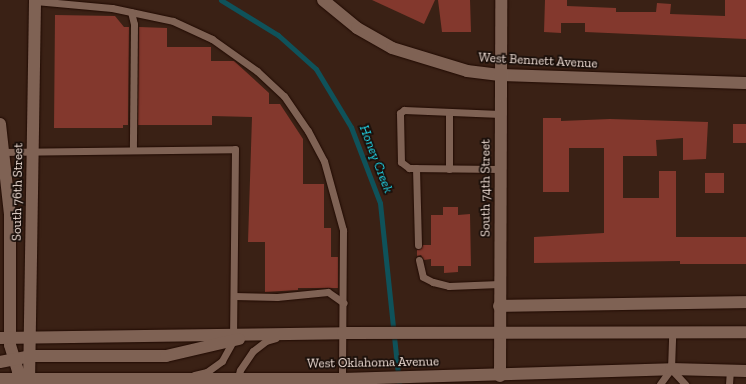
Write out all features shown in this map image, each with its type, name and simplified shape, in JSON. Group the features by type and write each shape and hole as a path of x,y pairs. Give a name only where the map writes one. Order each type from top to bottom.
{"main road":[{"name":"West Bennett Avenue","path":"323,0 356,28 392,48 436,64 500,76 746,83"},
{"name":"South 74th Street","path":"499,380 501,0"},
{"name":"South 76th Street","path":"29,382 35,1"},
{"path":"0,124 10,214 5,351 6,381"},
{"path":"499,306 746,302"},
{"path":"5,351 30,356 166,356 234,338 256,334 746,332"},
{"path":"5,351 23,345 30,338 234,338"},
{"path":"5,351 20,375 29,382"},
{"name":"West Oklahoma Avenue","path":"6,381 165,381 182,379 290,381 412,377 499,380 672,369 746,371"}],"lane":[{"path":"35,1 131,12 173,21 212,39 257,71 284,96 308,130 324,161 343,230 344,303 342,379"},
{"path":"131,12 134,24 133,150"},
{"path":"500,114 404,110 400,112 401,162 409,168 500,169"},
{"path":"449,112 449,169"},
{"path":"2,152 33,150 234,149 234,338 228,355 218,365 207,372 182,379"},
{"path":"416,168 418,245"},
{"path":"419,260 423,277 433,282 449,286 499,284"},
{"path":"234,296 277,297 328,292 344,303"},
{"path":"660,384 672,369 672,333"},
{"path":"237,381 244,364 260,344 290,334"},
{"path":"672,369 686,384"},
{"path":"729,384 730,370"}],"building":[{"path":"372,0 435,0 424,24"},
{"path":"438,0 470,0 471,32 442,32"},
{"path":"545,0 567,0 567,6 616,8 616,12 656,12 657,3 671,4 670,14 725,16 725,0 746,0 746,39 585,32 585,23 561,23 561,33 544,32"},
{"path":"55,15 115,16 124,27 129,27 128,125 123,125 123,128 54,128"},
{"path":"139,27 167,28 167,47 211,47 211,61 234,61 269,93 269,104 280,104 303,139 303,184 324,184 324,228 331,228 331,257 338,257 338,288 298,288 298,290 265,292 265,242 248,242 252,117 212,116 212,125 138,125"},
{"path":"543,118 561,118 561,121 610,119 708,122 706,159 683,160 683,138 656,140 657,156 623,156 623,198 659,198 659,171 676,171 676,237 746,237 746,264 680,264 680,261 534,263 534,237 604,233 604,148 569,148 569,192 543,192"},
{"path":"733,124 746,124 746,143 733,143"},
{"path":"705,173 724,173 724,193 705,193"},
{"path":"443,207 458,207 458,215 470,214 471,266 458,266 458,272 444,273 444,266 431,266 431,259 424,260 421,255 417,256 417,250 421,249 423,245 431,245 431,215 443,215"}],"waterway":[{"name":"Honey Creek","path":"221,0 278,35 316,69 351,127 380,203 399,384"}]}
